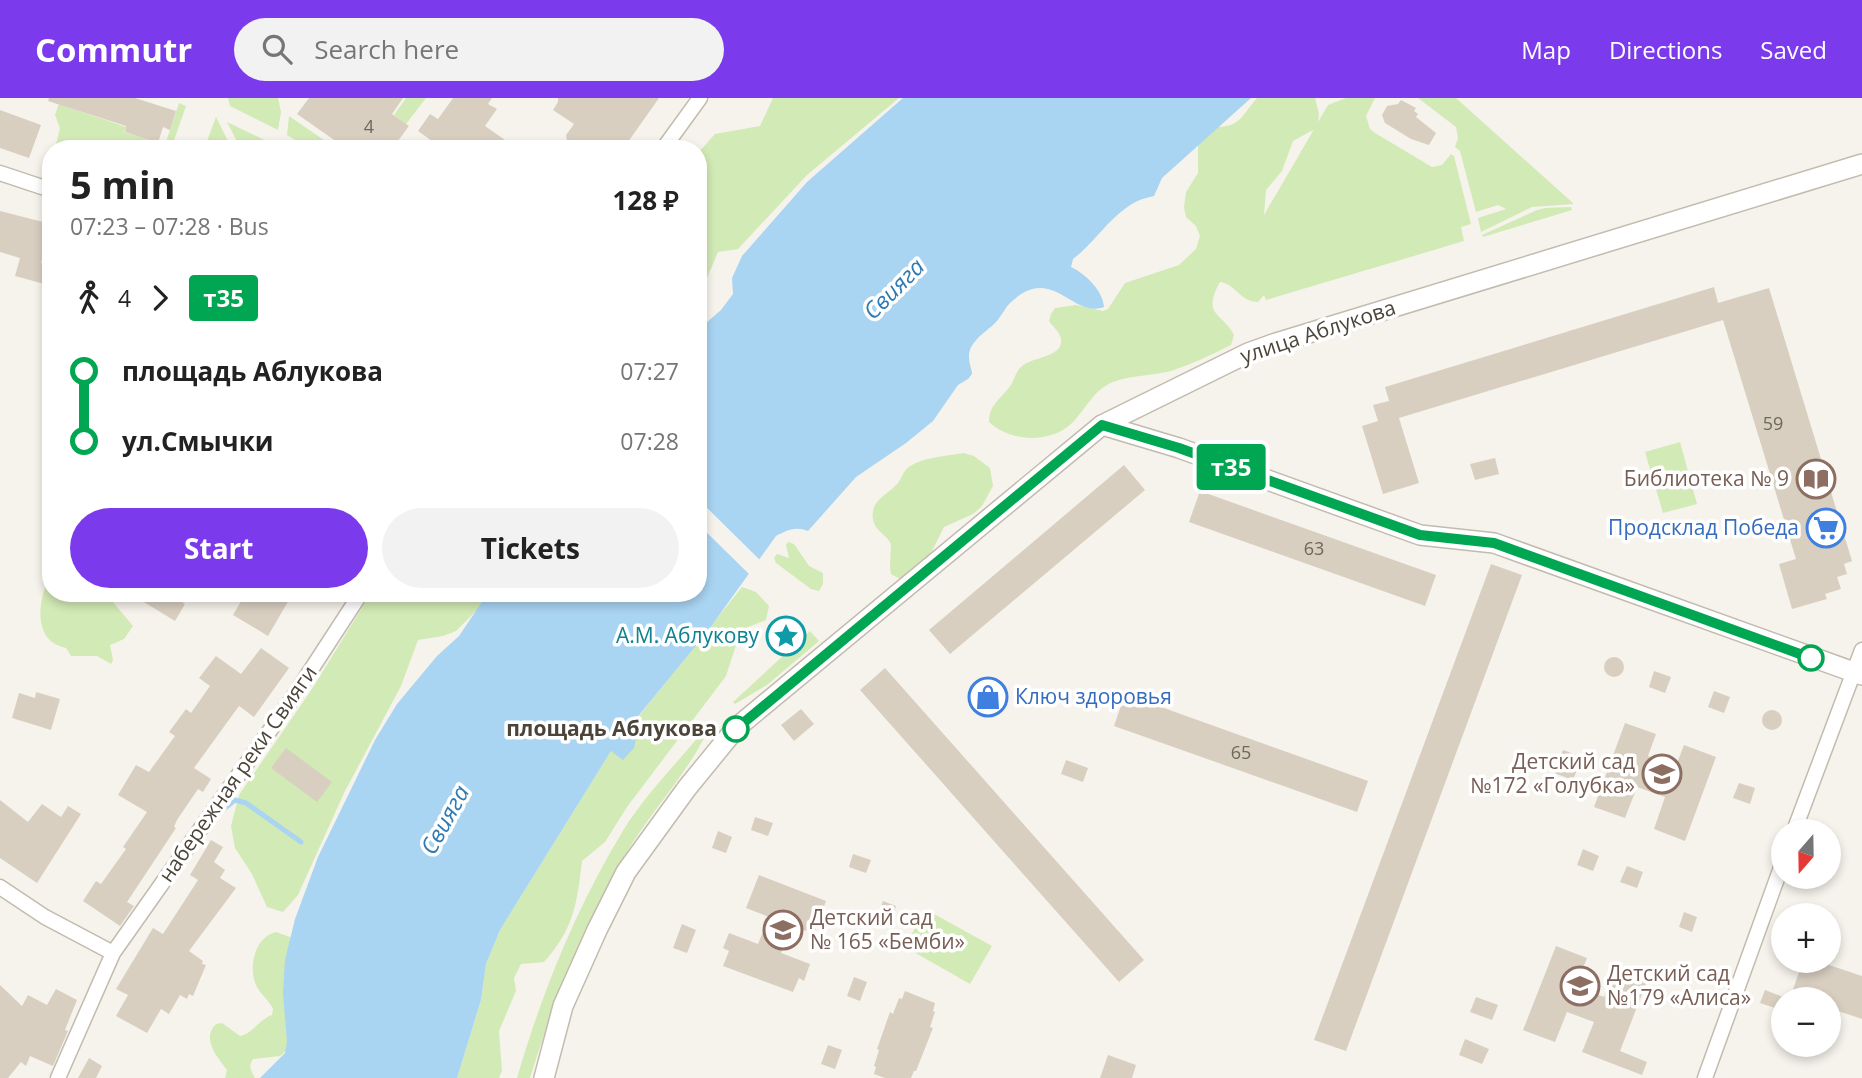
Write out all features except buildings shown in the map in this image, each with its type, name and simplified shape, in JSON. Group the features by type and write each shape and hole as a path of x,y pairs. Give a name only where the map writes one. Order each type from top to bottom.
{"street":[{"path":"670,140 700,98"},
{"name":"улица Аблукова","path":"544,1078 563,1006 626,872 687,788 736,728 1102,425 1236,359 1276,343 1862,164"},
{"path":"0,173 42,187"},
{"path":"1102,425 1179,448 1420,535 1494,543 1858,674"},
{"name":"набережная реки Свияги","path":"58,1078 113,953 290,702 355,602"},
{"path":"1799,819 1858,674 1862,650"},
{"path":"0,887 45,917 113,953"},
{"path":"1705,1078 1773,889"}],"green space":[{"path":"61,98 70,108 126,127 124,132 149,140 57,140 60,128 55,115"},
{"path":"228,98 278,98 281,112 278,130 230,106"},
{"path":"406,98 426,98 406,124 394,115"},
{"path":"773,98 899,98 807,175 738,249 718,252 707,278 707,143 715,134 760,126"},
{"path":"1257,98 1315,98 1318,122 1328,105 1346,98 1375,98 1366,116 1370,129 1375,133 1432,167 1442,165 1451,154 1454,156 1471,224 1461,227 1464,241 1266,300 1264,295 1258,302 1247,299 1220,282 1213,308 1234,335 1231,345 1171,371 1127,378 1106,385 1072,423 1053,435 1019,437 998,429 989,422 994,406 1011,385 1020,368 1052,353 1060,346 1060,335 1049,321 1055,308 1076,305 1103,311 1108,309 1125,283 1179,265 1196,249 1200,236 1196,226 1186,217 1184,207 1186,192 1198,173 1198,143 1211,127 1234,124","holes":["1313,130 1264,215 1266,190 1282,171 1293,141"]},
{"path":"1418,98 1456,98 1574,204 1532,207 1481,232 1478,218 1506,209 1498,205 1476,212 1460,151 1455,147 1458,138 1456,127"},
{"path":"179,103 186,106 174,140 167,140"},
{"path":"289,116 324,140 296,140 287,135"},
{"path":"216,117 228,140 207,140"},
{"path":"227,122 265,140 236,140"},
{"path":"1571,207 1572,210 1483,237 1482,235 1537,210"},
{"path":"1680,442 1697,504 1663,513 1645,452"},
{"path":"964,453 974,456 990,468 993,486 982,506 973,514 944,527 928,559 902,580 891,574 891,544 877,529 873,509 910,466 929,459"},
{"path":"788,542 794,544 809,566 823,573 823,584 819,591 811,589 776,563 774,558 777,554 789,558 786,545"},
{"path":"742,587 756,592 769,606 766,620 741,630 726,676 627,807 605,842 582,861 572,915 554,950 544,962 521,964 514,978 516,991 499,1031 502,1071 499,1078 457,1078 481,1000 486,964 500,930 611,751"},
{"path":"42,600 113,602 133,626 124,639 110,645 113,660 111,664 97,656 71,656 66,648 47,637 42,628"},
{"path":"365,602 485,602 456,631 418,640 401,686 344,793 298,895 283,912 267,907 252,874 235,848 231,826 239,795 312,689"},
{"path":"810,631 819,641 767,685 735,704 733,702"},
{"path":"704,730 707,732 698,748 634,841 595,910 559,993 530,1078 517,1078 562,950 607,858 642,803"},
{"path":"925,909 992,946 970,984 905,947"},
{"path":"276,932 290,937 295,961 294,993 286,1051 280,1056 253,1059 250,1066 255,1078 225,1078 227,1070 210,1041 212,1029 216,1024 222,1023 240,1036 272,1015 273,1009 256,985 253,961 258,946"}],"water":[{"name":"Свияга","path":"903,98 1251,98 1162,178 1154,196 1130,205 1119,213 1073,259 1071,267 1093,284 1101,295 1104,307 1092,309 1082,306 1050,289 1038,288 1025,292 1010,303 997,321 975,342 969,360 972,374 958,385 933,421 856,477 808,531 792,529 776,536 707,632 631,725 637,735 634,748 623,760 611,751 500,930 486,964 481,1000 457,1078 260,1078 285,1053 285,960 295,919 318,857 375,740 397,704 437,656 459,636 482,602 707,602 707,322 733,294 732,278 742,256 807,182"}],"pier":[{"path":"707,508 762,562 750,575 707,533"}],"waterway":[{"path":"220,812 235,800 246,803 301,842"}],"bus line":[{"name":"т35","path":"736,729 1102,425 1179,448 1420,535 1494,543 1811,658"}],"place":[{"name":"Библиотека № 9","path":"1816,479"},
{"name":"Продсклад Победа","path":"1826,528"},
{"name":"А.М. Аблукову","path":"786,636"},
{"name":"Ключ здоровья","path":"988,697"},
{"name":"площадь Аблукова","path":"736,729"},
{"name":"Детский сад №172 «Голубка»","path":"1662,774"},
{"name":"Детский сад № 165 «Бемби»","path":"783,930"},
{"name":"Детский сад №179 «Алиса»","path":"1580,986"}]}
